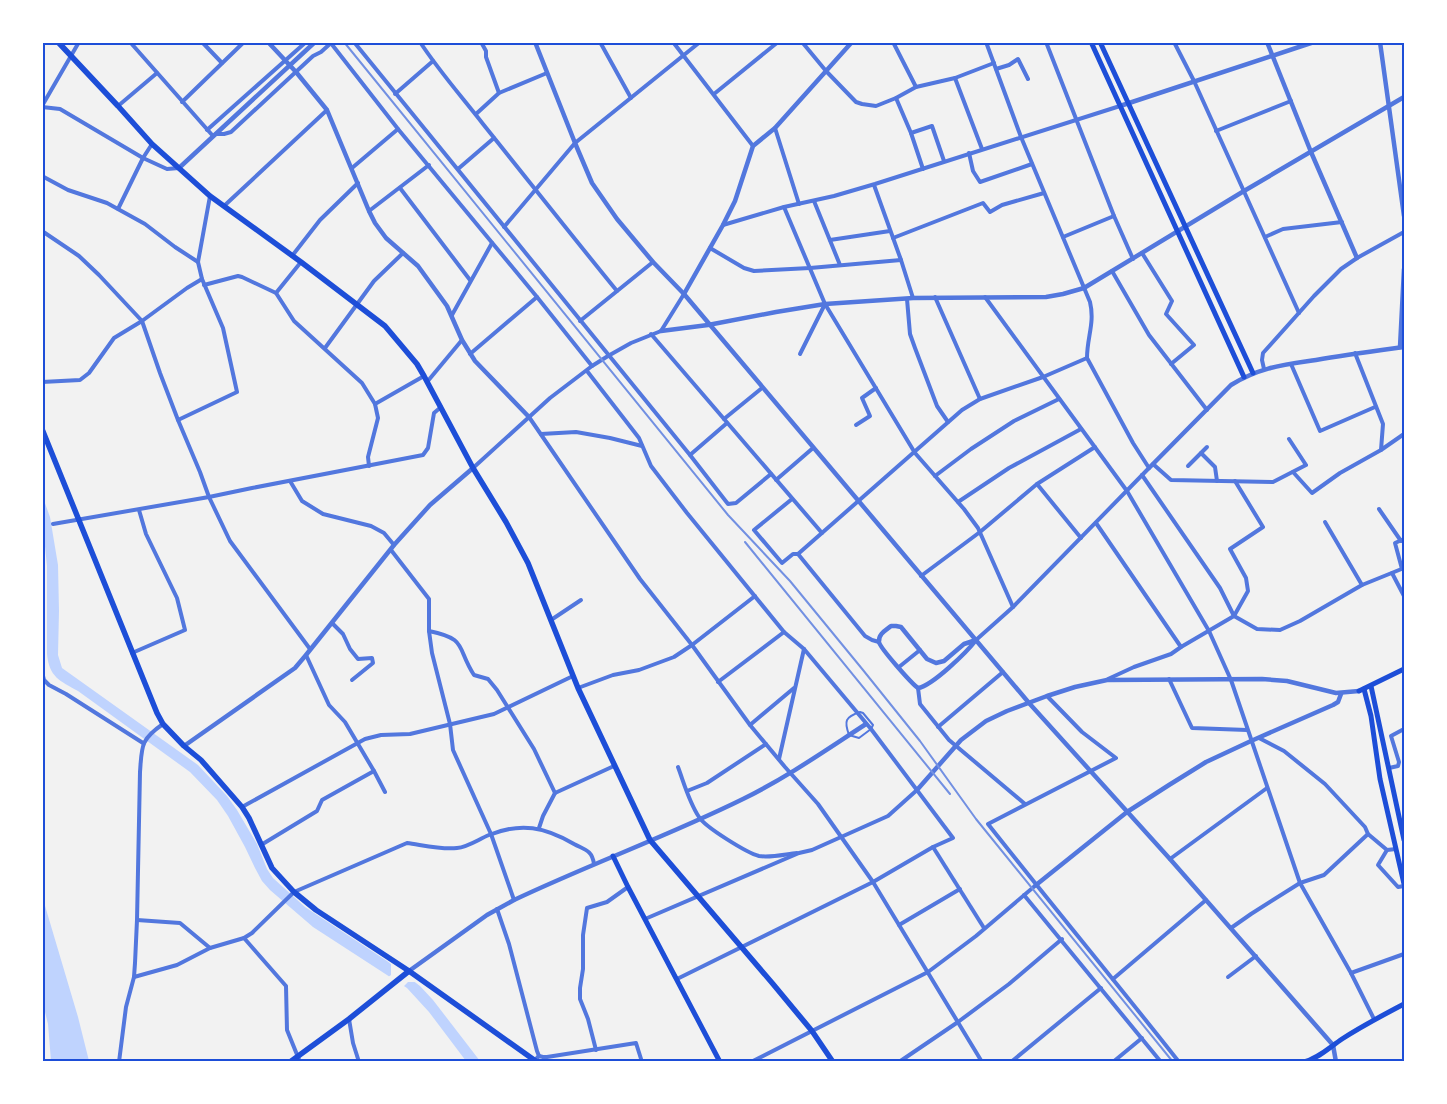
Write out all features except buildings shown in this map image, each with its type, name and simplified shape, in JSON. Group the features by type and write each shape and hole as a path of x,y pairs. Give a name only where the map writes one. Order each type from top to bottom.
{"main road":[{"path":"58,42 152,144 210,196 385,326 417,364 473,468 506,522 528,563 578,688 650,840 812,1031 833,1062"},
{"path":"1091,42 1244,377"},
{"path":"1100,42 1253,373"},
{"path":"42,429 157,713 163,724 184,746 201,760 242,807 272,868 293,892 316,910 537,1059"},
{"path":"1404,670 1362,690 1371,716 1380,779 1404,885"},
{"path":"1371,686 1404,840"},
{"path":"613,856 720,1062"},
{"path":"290,1062 299,1059 408,972"},
{"path":"1307,1061 1313,1060 1374,1019 1404,1004"}],"street":[{"path":"79,42 42,107 60,109 143,158 168,170 179,168 315,42"},
{"path":"130,42 207,130 214,135 231,132 295,71 330,43 592,366"},
{"path":"202,42 222,63"},
{"path":"182,102 244,42"},
{"path":"268,42 327,110 369,211 386,238 418,266 447,306 470,354 529,417 640,579 692,645 750,725 818,804 873,882 982,1062"},
{"path":"207,130 286,62 306,42"},
{"path":"354,42 728,504 736,503 771,474"},
{"path":"420,42 534,190 617,291"},
{"path":"481,42 486,51 486,57 500,93"},
{"path":"535,42 592,183 616,219 684,294 708,325 1029,703 1170,859 1333,1045 1336,1062"},
{"path":"600,42 631,98"},
{"path":"673,42 753,146"},
{"path":"504,226 575,143 700,42"},
{"path":"714,94 778,42"},
{"path":"802,42 826,71 856,102 876,106 916,87 955,78 994,64"},
{"path":"661,331 684,294 735,202 753,146 775,128 852,42"},
{"path":"893,42 916,87"},
{"path":"986,42 1021,137 1090,302 1092,317 1091,330 1087,342 1087,358 1133,443 1151,466 1171,480 1273,482 1306,465 1289,439"},
{"path":"1046,42 1132,259"},
{"path":"1174,42 1300,313"},
{"path":"1267,42 1311,152 1357,258"},
{"path":"723,225 784,207 834,196 923,169 1314,42"},
{"path":"1380,42 1404,216"},
{"path":"996,69 1018,60 1028,79"},
{"path":"395,94 433,61"},
{"path":"476,114 500,93 547,72"},
{"path":"118,106 157,73"},
{"path":"955,78 982,149"},
{"path":"184,746 295,668 394,545 430,504 550,398 608,356 661,331 708,325 825,304 907,298 1046,296 1063,294 1084,288 1404,97"},
{"path":"896,98 911,133 923,169"},
{"path":"1216,131 1291,100"},
{"path":"224,206 327,110"},
{"path":"911,133 932,126 944,161"},
{"path":"775,128 798,204"},
{"path":"352,168 398,129"},
{"path":"458,169 494,138"},
{"path":"118,209 152,144"},
{"path":"969,153 973,171 980,182 1032,164"},
{"path":"369,211 429,166"},
{"path":"42,176 68,190 107,203 146,224 198,262"},
{"path":"292,256 320,220 358,183"},
{"path":"874,184 913,298"},
{"path":"400,188 470,280"},
{"path":"893,238 983,203 990,212 1002,205 1044,193"},
{"path":"178,420 238,392 223,328 204,285 198,262 210,196"},
{"path":"814,201 840,265"},
{"path":"784,207 825,304 915,453 958,502 980,532 1013,607"},
{"path":"1063,236 1114,216"},
{"path":"1265,237 1283,230 1342,222"},
{"path":"42,231 79,256 99,274 142,321 160,373 209,498 230,541 310,649"},
{"path":"830,240 890,231"},
{"path":"1264,369 1263,354 1340,269 1404,232"},
{"path":"452,315 492,243"},
{"path":"710,248 744,268 754,271 901,260"},
{"path":"1142,253 1172,301 1166,314 1194,345 1171,364"},
{"path":"324,348 374,281 403,254"},
{"path":"276,292 301,262"},
{"path":"580,321 653,262"},
{"path":"918,688 928,685 969,650 976,640 1013,607 1231,386 1244,377 1264,369 1402,347 1404,269"},
{"path":"1112,271 1149,335 1207,410"},
{"path":"204,285 238,276 276,292 294,321 362,383 375,404 378,418 368,457 369,466"},
{"path":"42,382 80,380 89,373 114,338 202,279"},
{"path":"470,354 537,297"},
{"path":"935,297 980,399"},
{"path":"985,297 1127,491 1209,631 1231,680 1300,884 1351,973 1374,1019"},
{"path":"907,298 910,334 937,406 948,422"},
{"path":"800,354 825,304"},
{"path":"652,334 822,533"},
{"path":"375,404 426,379 462,340"},
{"path":"1355,354 1383,424 1381,450"},
{"path":"792,499 754,530 782,563 793,554 798,554 962,410 980,399 1043,377 1087,358"},
{"path":"1291,364 1320,431 1375,407"},
{"path":"587,371 639,438 651,466 784,632 804,649 871,730 953,838 873,882 676,978"},
{"path":"690,455 762,388"},
{"path":"856,425 870,416 862,398 876,388"},
{"path":"935,476 971,449 1014,421 1059,399"},
{"path":"54,524 209,498 252,488 423,456 428,448 434,413 441,407"},
{"path":"958,502 1009,468 1081,428"},
{"path":"541,434 576,432 642,446"},
{"path":"1293,472 1312,493 1340,473 1381,450 1404,434"},
{"path":"921,576 980,532 1037,484 1095,447"},
{"path":"1188,466 1207,447"},
{"path":"776,480 812,448"},
{"path":"1202,452 1215,467 1217,481"},
{"path":"1142,475 1220,588 1234,616 1257,629 1280,630 1300,621 1362,585 1403,568 1395,543 1403,540 1379,509"},
{"path":"290,481 302,501 323,514 370,526 384,533 394,545"},
{"path":"1107,680 1134,667 1171,654 1234,616 1248,591 1246,578 1230,549 1263,528 1235,481"},
{"path":"1037,484 1081,538"},
{"path":"132,653 185,630 177,598 146,534 139,510"},
{"path":"1325,522 1362,585"},
{"path":"1096,523 1182,648"},
{"path":"390,550 429,600 429,631 432,652 450,724 454,750 491,834 514,900"},
{"path":"798,554 865,636 879,642 918,688 920,704 956,746 1025,804"},
{"path":"1392,573 1404,596"},
{"path":"578,688 614,675 639,670 674,656 692,645 755,596"},
{"path":"551,620 581,600"},
{"path":"332,623 343,634 350,649 358,659 372,658 373,663 352,680"},
{"path":"879,642 880,636 891,626 901,627 931,662 940,662 944,661 964,644 976,640"},
{"path":"429,631 457,640 474,675 488,679 534,749 555,793"},
{"path":"718,682 784,632"},
{"path":"779,759 804,649"},
{"path":"899,667 920,650"},
{"path":"306,655 329,705 345,722 385,792"},
{"path":"42,672 44,680 49,685 144,741"},
{"path":"938,726 1003,672"},
{"path":"242,807 373,736 410,734 494,714 573,676"},
{"path":"1169,679 1192,728 1247,730"},
{"path":"678,767 700,819 724,838 759,856 799,853 812,850 888,816 917,790 961,740 986,721 1047,696 1075,687 1107,680 1169,679 1287,681 1341,694 1362,690"},
{"path":"750,725 794,688"},
{"path":"751,1062 928,972 1127,812 1206,762 1333,705 1338,702 1341,694"},
{"path":"1047,696 1082,732 1116,758 988,824 1179,1062"},
{"path":"119,1062 126,1007 134,977 140,772 144,741 163,724"},
{"path":"408,972 497,909 745,798 866,724"},
{"path":"1389,768 1398,766 1399,762 1392,736 1404,729"},
{"path":"1259,738 1284,751 1325,784 1365,828 1368,834 1387,850 1396,849"},
{"path":"688,791 707,783 766,744"},
{"path":"539,828 555,793 614,766"},
{"path":"261,844 317,811 322,800 374,771"},
{"path":"1170,859 1267,788"},
{"path":"134,977 176,965 210,948 244,938 252,933 293,892 407,843 459,848 505,829 520,826 539,828 587,851 593,857 594,864"},
{"path":"1231,928 1300,884 1324,875 1368,834"},
{"path":"934,847 984,928"},
{"path":"1387,850 1378,865 1398,887 1404,885"},
{"path":"645,919 799,853"},
{"path":"768,856 773,860 772,865"},
{"path":"596,1050 580,999 583,969 583,935 587,908 607,902 628,887"},
{"path":"899,925 960,889"},
{"path":"1024,895 1161,1062"},
{"path":"1113,979 1206,900"},
{"path":"497,909 509,944 537,1059 636,1044 642,1062"},
{"path":"137,920 180,923 210,948"},
{"path":"244,938 286,986 287,1030 299,1059"},
{"path":"899,1062 1009,984 1062,940"},
{"path":"1351,973 1404,954"},
{"path":"1228,977 1256,956"},
{"path":"1233,972 1238,977"},
{"path":"1011,1062 1102,988"},
{"path":"349,1019 353,1043 359,1062"},
{"path":"1113,1062 1142,1038"},
{"path":"761,1056 765,1062"}],"lane":[{"path":"856,713 863,713 873,725 871,730 859,738 849,735 845,724 846,720 856,713"}],"water":[{"path":"42,495 50,517 58,565 58,655 62,668 198,765 227,796 237,810 257,844 267,869 273,878 305,907 387,961 420,986 480,1061 466,1061 429,1012 407,988 313,927 270,890 262,881 228,816 217,800 190,772 56,677 50,668 47,654 47,566"},
{"path":"43,899 89,1061 51,1061 48,1024 42,1000"}],"pier":[{"path":"391,963 416,982 408,982 402,988 387,978 391,975"}],"railway":[{"path":"344,42 728,515 790,581 863,670 920,741 976,819 1173,1062"},
{"path":"745,542 950,794"}]}
